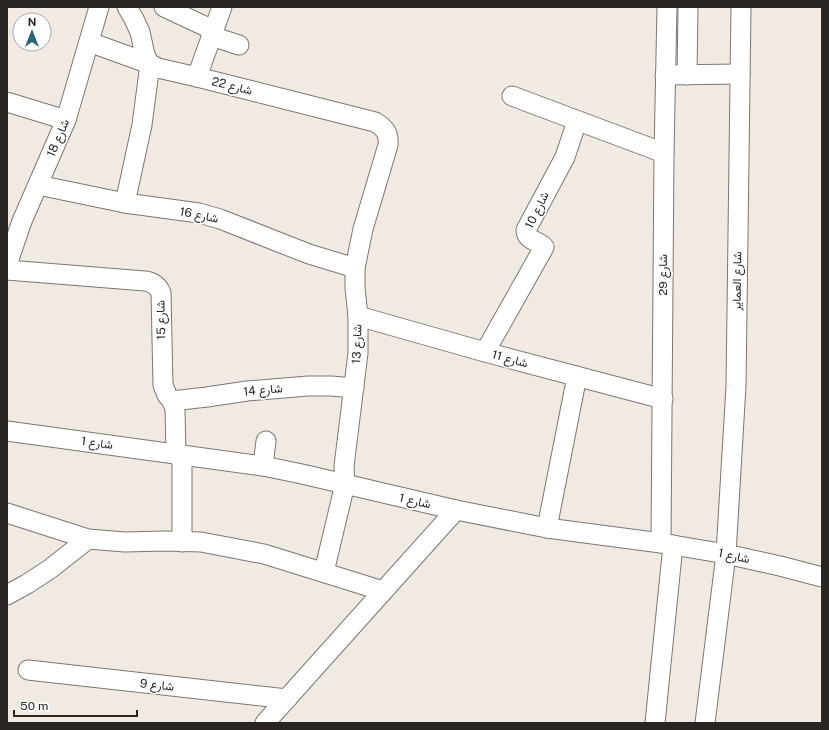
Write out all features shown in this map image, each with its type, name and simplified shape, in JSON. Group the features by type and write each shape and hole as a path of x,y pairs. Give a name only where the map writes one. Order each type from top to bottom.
{"street":[{"name":"شارع 18","path":"7,265 22,221 66,120 99,7"},
{"path":"125,203 142,125 150,64 145,55 140,32 127,7"},
{"path":"164,7 212,33 240,45"},
{"path":"197,77 222,7"},
{"name":"شارع 29","path":"654,723 667,544 663,399 664,153 667,7"},
{"path":"687,75 688,7"},
{"name":"شارع العماير","path":"705,723 726,554 736,386 741,7"},
{"name":"شارع 22","path":"89,42 158,68 375,122"},
{"path":"665,75 740,74"},
{"path":"512,96 664,153"},
{"path":"7,102 66,120"},
{"name":"شارع 10","path":"485,352 544,249 542,245 527,236 526,230 565,157 577,121"},
{"name":"شارع 13","path":"324,572 345,484 344,466 358,353 358,316 355,288 355,268 363,229 388,145 386,131 375,122"},
{"name":"شارع 16","path":"38,185 125,203 199,213 220,219 303,252 355,268"},
{"name":"شارع 15","path":"7,270 150,281 159,288 161,293 163,385 175,409 179,455 182,542"},
{"name":"شارع 11","path":"358,316 485,352 663,399"},
{"path":"547,528 577,376"},
{"name":"شارع 14","path":"172,401 260,390 308,386 354,388"},
{"name":"شارع 1","path":"7,431 263,466 456,510 547,528 667,544 726,554 822,577"},
{"path":"263,466 266,441"},
{"path":"265,723 456,510"},
{"path":"7,513 88,539 125,542 202,542 264,554 383,591"},
{"path":"7,596 50,569 88,539"},
{"name":"شارع 9","path":"28,670 287,699"}]}
